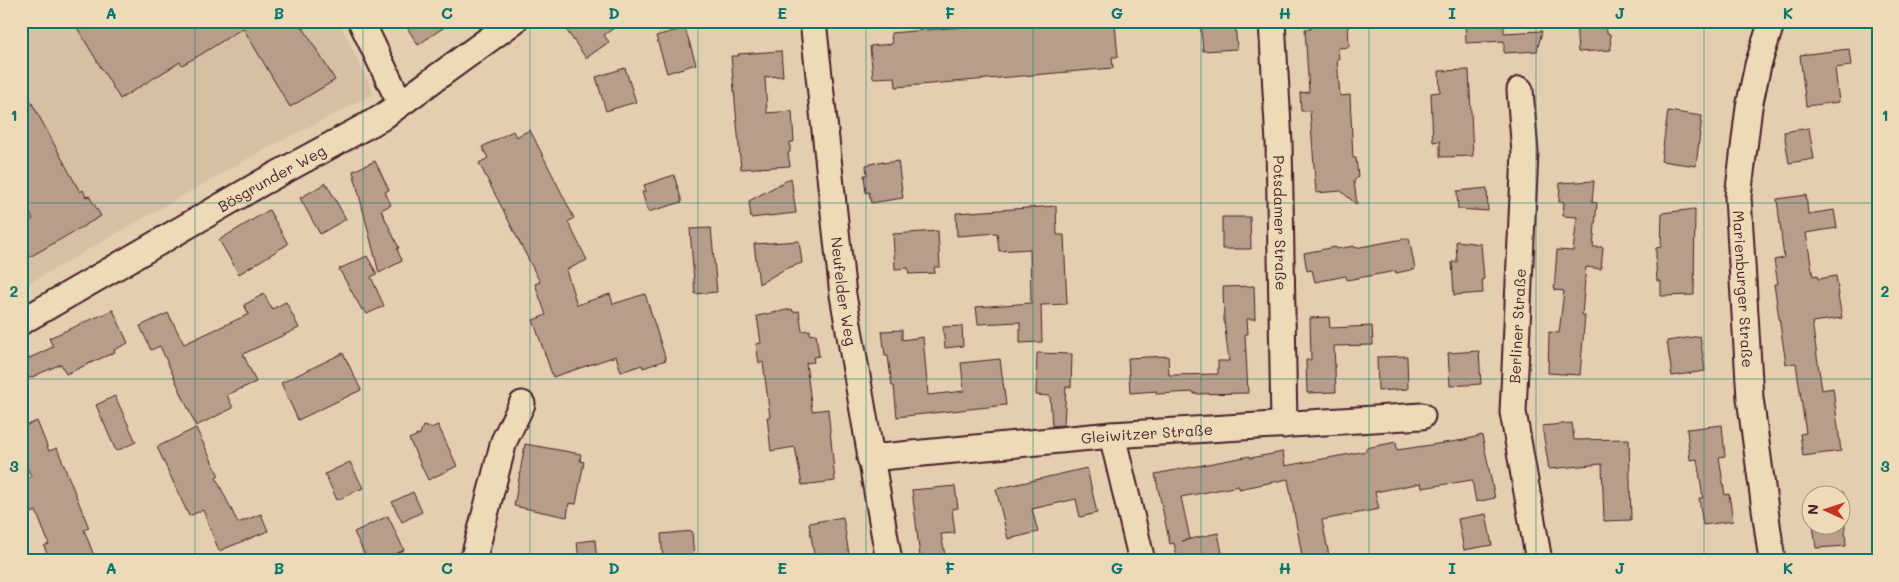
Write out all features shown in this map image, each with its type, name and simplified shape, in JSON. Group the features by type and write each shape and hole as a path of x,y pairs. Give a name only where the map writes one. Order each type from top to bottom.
{"street":[{"path":"361,21 400,103"},
{"name":"Bösgrunder Weg","path":"21,322 264,182 381,118 514,21"},
{"name":"Neufelder Weg","path":"813,21 843,295 889,561"},
{"name":"Potsdamer Straße","path":"1272,21 1279,143 1284,425"},
{"name":"Marienburger Straße","path":"1772,21 1758,65 1749,107 1738,197 1750,398 1772,561"},
{"name":"Berliner Straße","path":"1520,90 1525,153 1513,412 1539,561"},
{"path":"472,561 504,441 522,404"},
{"name":"Gleiwitzer Straße","path":"870,458 1112,435 1422,416"},
{"path":"1112,435 1142,561"}],"shaded area":[{"path":"21,21 339,21 374,94 256,154 21,288"}],"building":[{"path":"73,21 299,21 335,80 290,107 243,28 182,65 180,62 120,99"},
{"path":"403,21 453,21 418,45"},
{"path":"560,21 624,21 604,35 609,42 586,58"},
{"path":"1031,21 1092,21 1092,26 1115,24 1118,57 1112,57 1113,68 896,87 895,77 873,78 870,46 892,44 891,33"},
{"path":"1200,21 1235,21 1237,49 1203,51"},
{"path":"1311,21 1348,21 1349,47 1338,48 1339,59 1337,59 1340,96 1350,95 1353,158 1356,158 1358,177 1354,181 1357,205 1341,191 1316,193 1310,111 1301,111 1300,93 1309,92 1305,29 1311,29"},
{"path":"1465,21 1504,21 1504,33 1542,31 1537,51 1504,53 1504,41 1466,43"},
{"path":"1576,21 1606,21 1607,33 1610,34 1611,50 1578,52"},
{"path":"685,28 696,64 667,73 656,36"},
{"path":"1849,49 1851,66 1835,68 1839,102 1806,106 1800,55"},
{"path":"781,51 783,76 765,77 767,113 792,111 794,142 790,142 790,152 788,153 790,166 741,169 731,56"},
{"path":"625,68 636,102 606,111 596,77"},
{"path":"1469,70 1473,156 1440,157 1440,141 1433,142 1431,93 1440,92 1439,71"},
{"path":"21,83 80,192 83,190 86,197 89,196 101,216 21,262 21,226 33,219 21,198"},
{"path":"1668,111 1702,116 1696,166 1661,161"},
{"path":"1809,128 1814,159 1789,163 1784,132"},
{"path":"530,130 574,218 568,222 587,260 566,270 577,305 610,294 613,304 645,294 666,360 643,368 642,365 621,372 616,356 553,377 533,320 546,315 535,284 540,282 479,163 488,158 482,147 513,131 516,137"},
{"path":"375,161 389,190 385,192 391,205 381,210 399,248 397,249 402,261 379,273 353,171"},
{"path":"883,161 883,163 898,161 903,198 871,203 869,192 866,193 864,175 867,175 866,165"},
{"path":"674,175 682,202 648,212 642,192 646,191 644,185"},
{"path":"791,178 796,213 751,218 749,201"},
{"path":"1594,181 1592,202 1597,203 1593,247 1603,247 1601,269 1586,267 1582,315 1585,315 1580,375 1548,373 1549,332 1559,333 1564,291 1554,290 1557,250 1573,251 1577,217 1563,216 1564,202 1559,202 1560,183"},
{"path":"326,183 346,219 320,234 300,198"},
{"path":"1487,188 1488,211 1458,209 1457,191"},
{"path":"1806,195 1808,214 1834,210 1837,228 1806,233 1813,276 1817,275 1818,279 1836,276 1842,318 1812,322 1822,390 1833,388 1841,451 1803,456 1800,434 1806,433 1796,363 1786,364 1774,284 1778,284 1774,260 1784,258 1777,199"},
{"path":"1056,206 1057,235 1064,235 1067,304 1041,305 1042,342 1020,343 1020,322 978,324 976,307 1031,303 1030,249 999,251 997,233 957,236 956,213"},
{"path":"1695,209 1694,295 1661,296 1661,281 1657,281 1656,248 1661,247 1662,213"},
{"path":"269,210 288,244 239,274 219,240"},
{"path":"1222,217 1250,217 1251,249 1222,249"},
{"path":"711,228 717,292 695,294 690,229"},
{"path":"938,231 940,267 934,267 935,273 909,274 908,268 895,269 893,234"},
{"path":"1409,238 1415,269 1347,280 1346,276 1315,282 1312,270 1307,271 1304,253 1336,247 1337,249 1354,246 1355,248"},
{"path":"799,241 802,263 785,269 759,284 754,244"},
{"path":"1456,241 1481,244 1484,279 1482,279 1483,293 1454,295 1452,262 1457,262"},
{"path":"367,256 377,274 371,277 384,306 367,314 364,309 362,310 339,269"},
{"path":"1254,286 1255,319 1247,319 1248,334 1245,334 1248,393 1194,394 1194,392 1156,394 1157,391 1130,393 1128,358 1168,356 1169,375 1218,374 1218,361 1229,361 1224,320 1223,287"},
{"path":"264,294 272,309 286,302 299,328 243,354 256,382 227,395 233,408 196,426 160,346 151,350 140,326 168,313 184,344 249,314 244,305"},
{"path":"792,309 793,312 799,311 802,331 810,330 810,335 816,334 819,356 813,357 814,362 806,363 812,411 828,409 835,481 802,485 795,447 771,451 767,417 770,417 763,362 759,363 756,344 761,343 757,316"},
{"path":"113,310 128,343 114,350 115,352 66,374 61,364 21,382 21,362 53,347 49,338"},
{"path":"1329,317 1330,328 1372,326 1373,345 1334,346 1336,392 1307,393 1306,360 1311,360 1310,318"},
{"path":"962,326 963,346 945,348 943,327"},
{"path":"902,330 902,340 923,337 928,395 964,391 961,363 1000,359 1006,405 897,417 894,386 892,386 888,356 885,356 882,331"},
{"path":"1700,336 1705,371 1672,376 1667,341"},
{"path":"1479,351 1481,384 1450,386 1448,353"},
{"path":"343,353 361,390 298,420 281,383"},
{"path":"1037,353 1072,354 1071,387 1066,387 1064,425 1052,426 1050,396 1036,395"},
{"path":"1407,356 1408,389 1378,391 1377,357"},
{"path":"115,396 136,442 116,451 96,405"},
{"path":"37,421 49,451 57,448 89,528 84,530 96,561 50,561 44,546 49,544 36,511 32,513 21,487 21,481 31,477 21,453 21,428"},
{"path":"1572,423 1574,440 1629,439 1631,520 1604,521 1602,464 1549,469 1542,426"},
{"path":"438,425 457,466 428,480 409,439 420,434 423,426 431,428"},
{"path":"1722,425 1725,456 1719,457 1725,495 1729,494 1733,521 1703,525 1699,498 1703,498 1697,459 1690,460 1687,429"},
{"path":"196,428 219,476 216,478 238,523 261,514 268,531 219,551 203,510 189,516 157,447"},
{"path":"1482,435 1495,498 1476,502 1472,480 1422,488 1421,483 1375,492 1379,509 1322,520 1330,561 1303,561 1288,479 1239,489 1239,486 1181,497 1190,539 1182,541 1218,533 1222,553 1208,556 1209,561 1178,561 1174,543 1170,544 1155,474 1250,456 1250,458 1283,452 1285,466 1366,451 1366,448 1396,442 1397,450 1464,440"},
{"path":"525,444 581,454 580,461 584,462 576,504 569,503 567,517 514,506"},
{"path":"350,462 363,488 337,500 325,474"},
{"path":"1087,468 1097,513 1080,517 1076,499 1032,509 1038,532 1008,539 996,489"},
{"path":"955,486 958,508 952,509 955,533 941,534 946,561 925,561 924,556 920,557 912,490"},
{"path":"413,492 422,512 402,522 392,502"},
{"path":"1486,514 1492,545 1464,550 1458,519"},
{"path":"388,516 404,550 380,561 368,561 354,532"},
{"path":"843,517 850,561 815,561 809,523"},
{"path":"692,531 694,560 663,561 661,534"},
{"path":"1814,534 1845,534 1846,546 1816,548"},
{"path":"595,540 597,561 579,561 577,542"}]}
